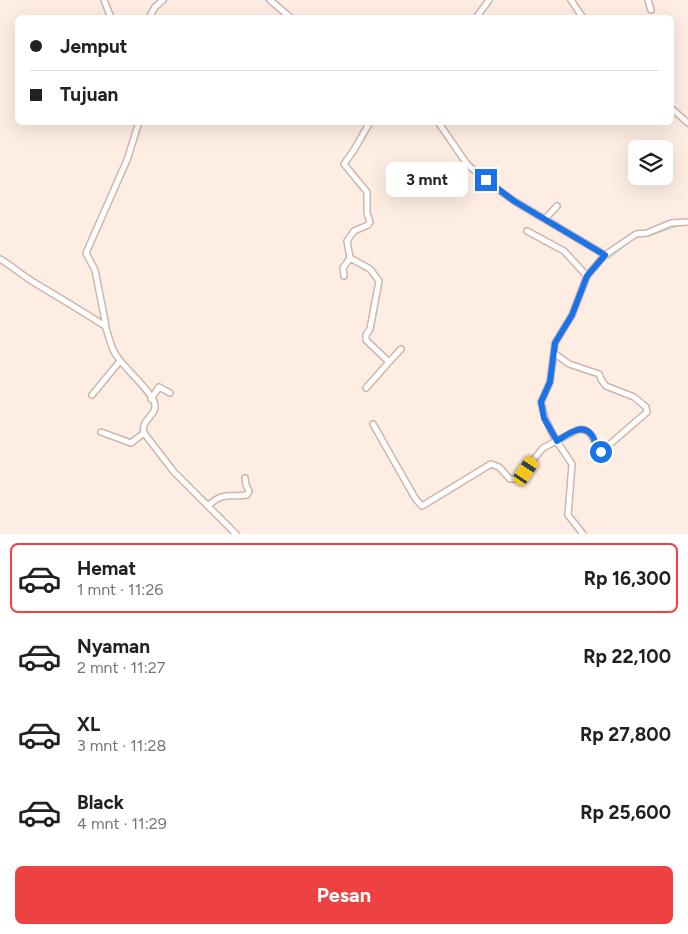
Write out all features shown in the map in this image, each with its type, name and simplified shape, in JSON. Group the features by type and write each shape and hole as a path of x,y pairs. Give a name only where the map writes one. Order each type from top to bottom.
{"street":[{"path":"104,0 110,15"},
{"path":"150,15 153,8 163,0"},
{"path":"270,0 288,15"},
{"path":"478,15 489,0"},
{"path":"571,0 581,15"},
{"path":"648,0 651,10"},
{"path":"674,111 688,123"},
{"path":"138,125 127,160 86,253 96,274 99,297 111,346 120,362 154,404 154,409 143,425 144,433 174,472 236,534"},
{"path":"344,276 342,268 350,258 347,240 354,231 368,225 370,221 367,213 367,192 344,164 368,125"},
{"path":"440,125 474,171 514,201 604,255"},
{"path":"545,219 557,206"},
{"path":"583,534 568,516 572,464 544,418 541,402 550,382 555,343 572,315 587,276 604,255 636,234 646,233 672,223 688,222"},
{"path":"527,232 564,251 587,276"},
{"path":"350,258 370,269 378,278 378,292 370,329 366,338 381,356 389,362"},
{"path":"0,259 36,284 48,289 106,327"},
{"path":"366,388 401,349"},
{"path":"373,424 415,498 422,506 491,464 499,467 510,479 517,479 526,471 538,453 577,430 582,429 589,432 598,450 602,451 645,415 648,410 634,397 606,386 599,374 569,364 554,353"},
{"path":"92,395 120,362"},
{"path":"151,399 159,388 170,393"},
{"path":"101,432 131,443 144,433"},
{"path":"208,505 218,497 232,494 247,495 249,492 245,478"}],"waterway":[{"path":"265,0 279,11"},
{"path":"436,125 443,133"},
{"path":"469,168 490,187"},
{"path":"636,237 652,235 680,225"},
{"path":"607,258 610,258 629,242"}],"route":[{"path":"486,180 514,201 605,255 587,276 572,315 555,343 550,382 541,402 544,418 557,441 577,430 586,430 592,436 598,450 601,452"}]}
